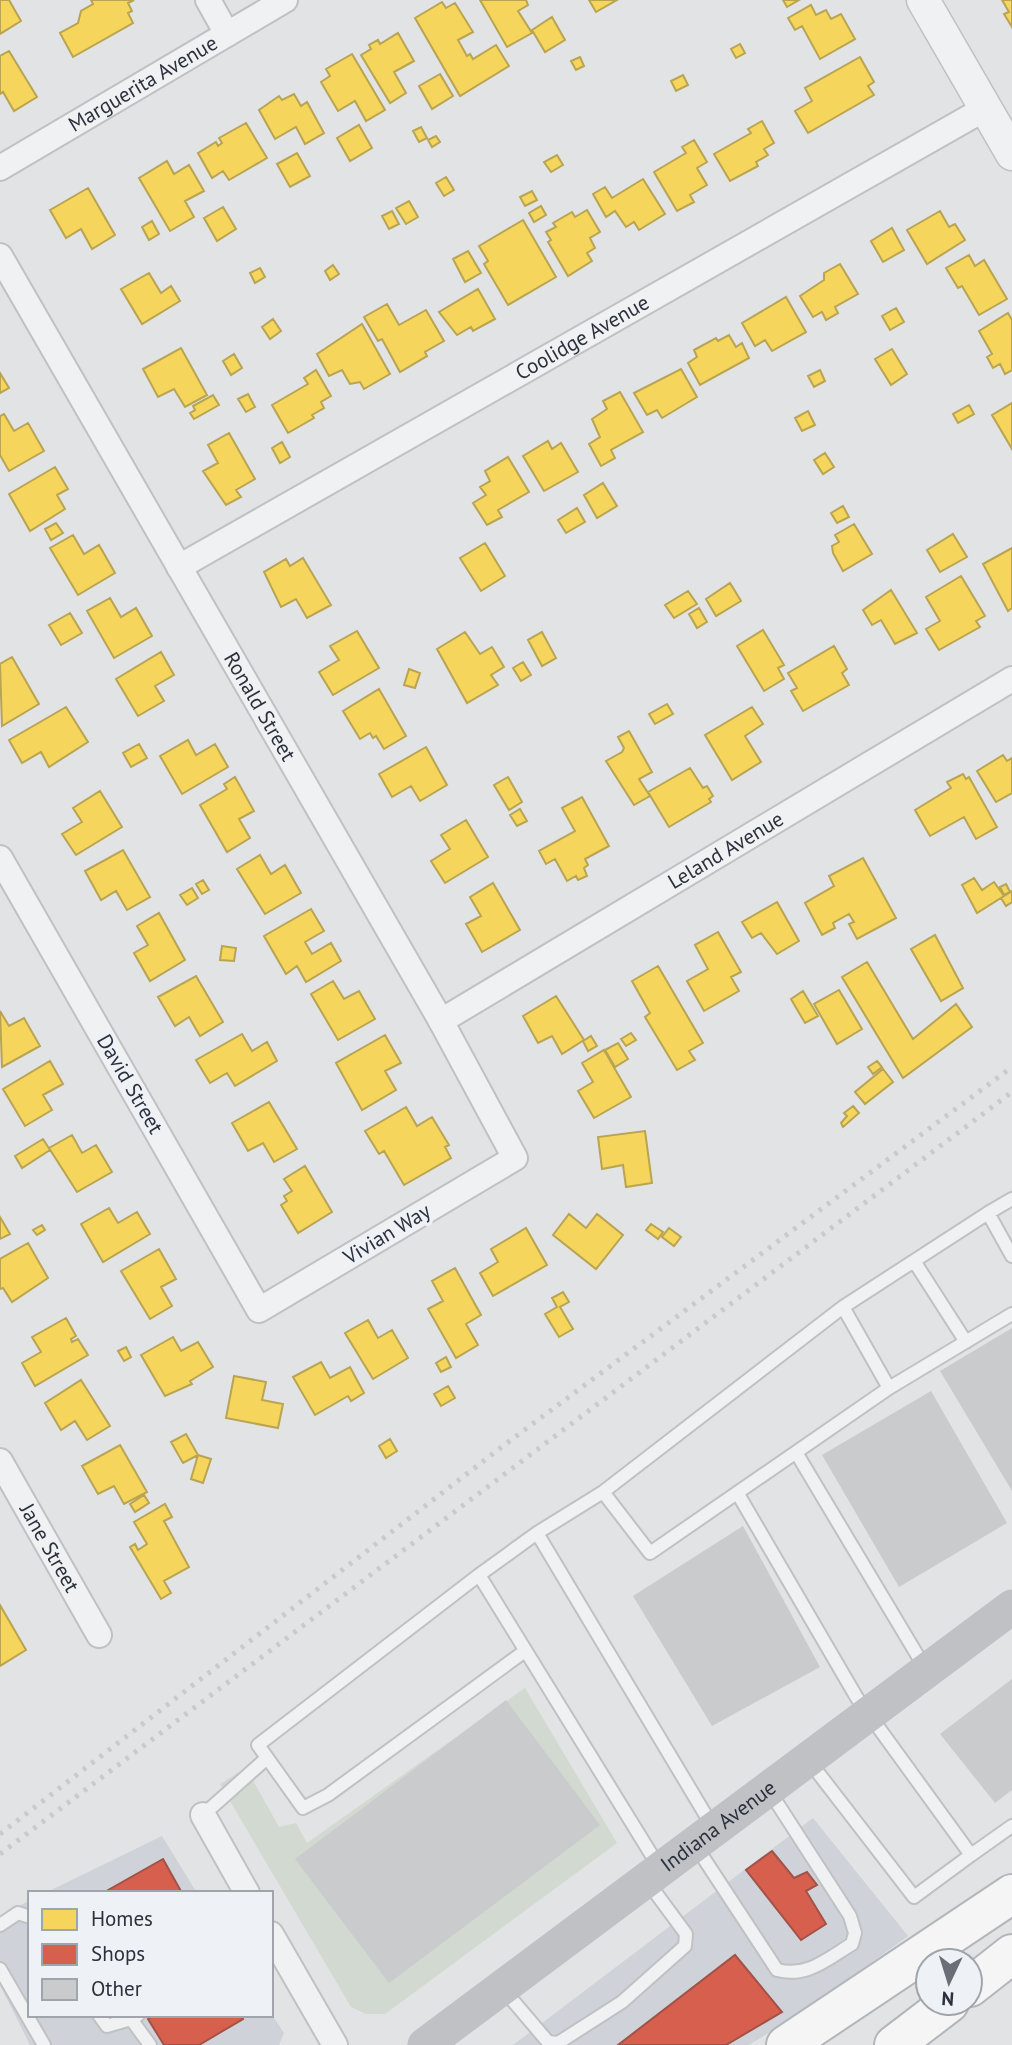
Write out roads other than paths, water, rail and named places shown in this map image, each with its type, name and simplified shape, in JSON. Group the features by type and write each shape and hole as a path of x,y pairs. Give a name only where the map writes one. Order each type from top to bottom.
{"highway":[{"path":"786,2045 1012,1894"},
{"path":"984,1976 1012,1954"},
{"path":"894,2045 931,2017"}],"main road":[{"name":"Indiana Avenue","path":"425,2045 1012,1607"}],"street":[{"path":"208,0 228,34"},
{"name":"Marguerita Avenue","path":"0,168 285,0"},
{"path":"923,0 1012,154"},
{"name":"Coolidge Avenue","path":"179,567 986,108"},
{"name":"Ronald Street","path":"0,256 441,1021 515,1158"},
{"name":"Leland Avenue","path":"441,1021 1012,679"},
{"name":"David Street","path":"0,859 259,1310"},
{"name":"Vivian Way","path":"259,1310 515,1158"},
{"name":"Jane Street","path":"0,1461 99,1635"},
{"path":"203,1815 246,1891"},
{"path":"273,1938 335,2045"}],"lane":[{"path":"525,1651 328,1795 303,1808 258,1745 479,1575 537,1533 603,1492 843,1307 1012,1199"},
{"path":"988,1213 1012,1256"},
{"path":"914,1261 965,1342"},
{"path":"843,1307 889,1388"},
{"path":"603,1492 650,1553 889,1388 1012,1314"},
{"path":"797,1454 915,1655 928,1671"},
{"path":"738,1494 869,1716 971,1856"},
{"path":"537,1533 777,1970 793,1974 809,1969 852,1944 855,1933 850,1916 769,1790"},
{"path":"479,1575 686,1934 685,1946 621,2002 558,2043 548,2042 502,1988"},
{"path":"203,1815 267,1758"},
{"path":"809,1761 914,1897 1012,1826"},
{"path":"0,1925 24,1915"},
{"path":"0,1969 44,2045"},
{"path":"100,2017 107,2026 134,2017 150,2045"}],"railway":[{"path":"0,1834 499,1449 1012,1067"},
{"path":"0,1854 1012,1092"}]}
